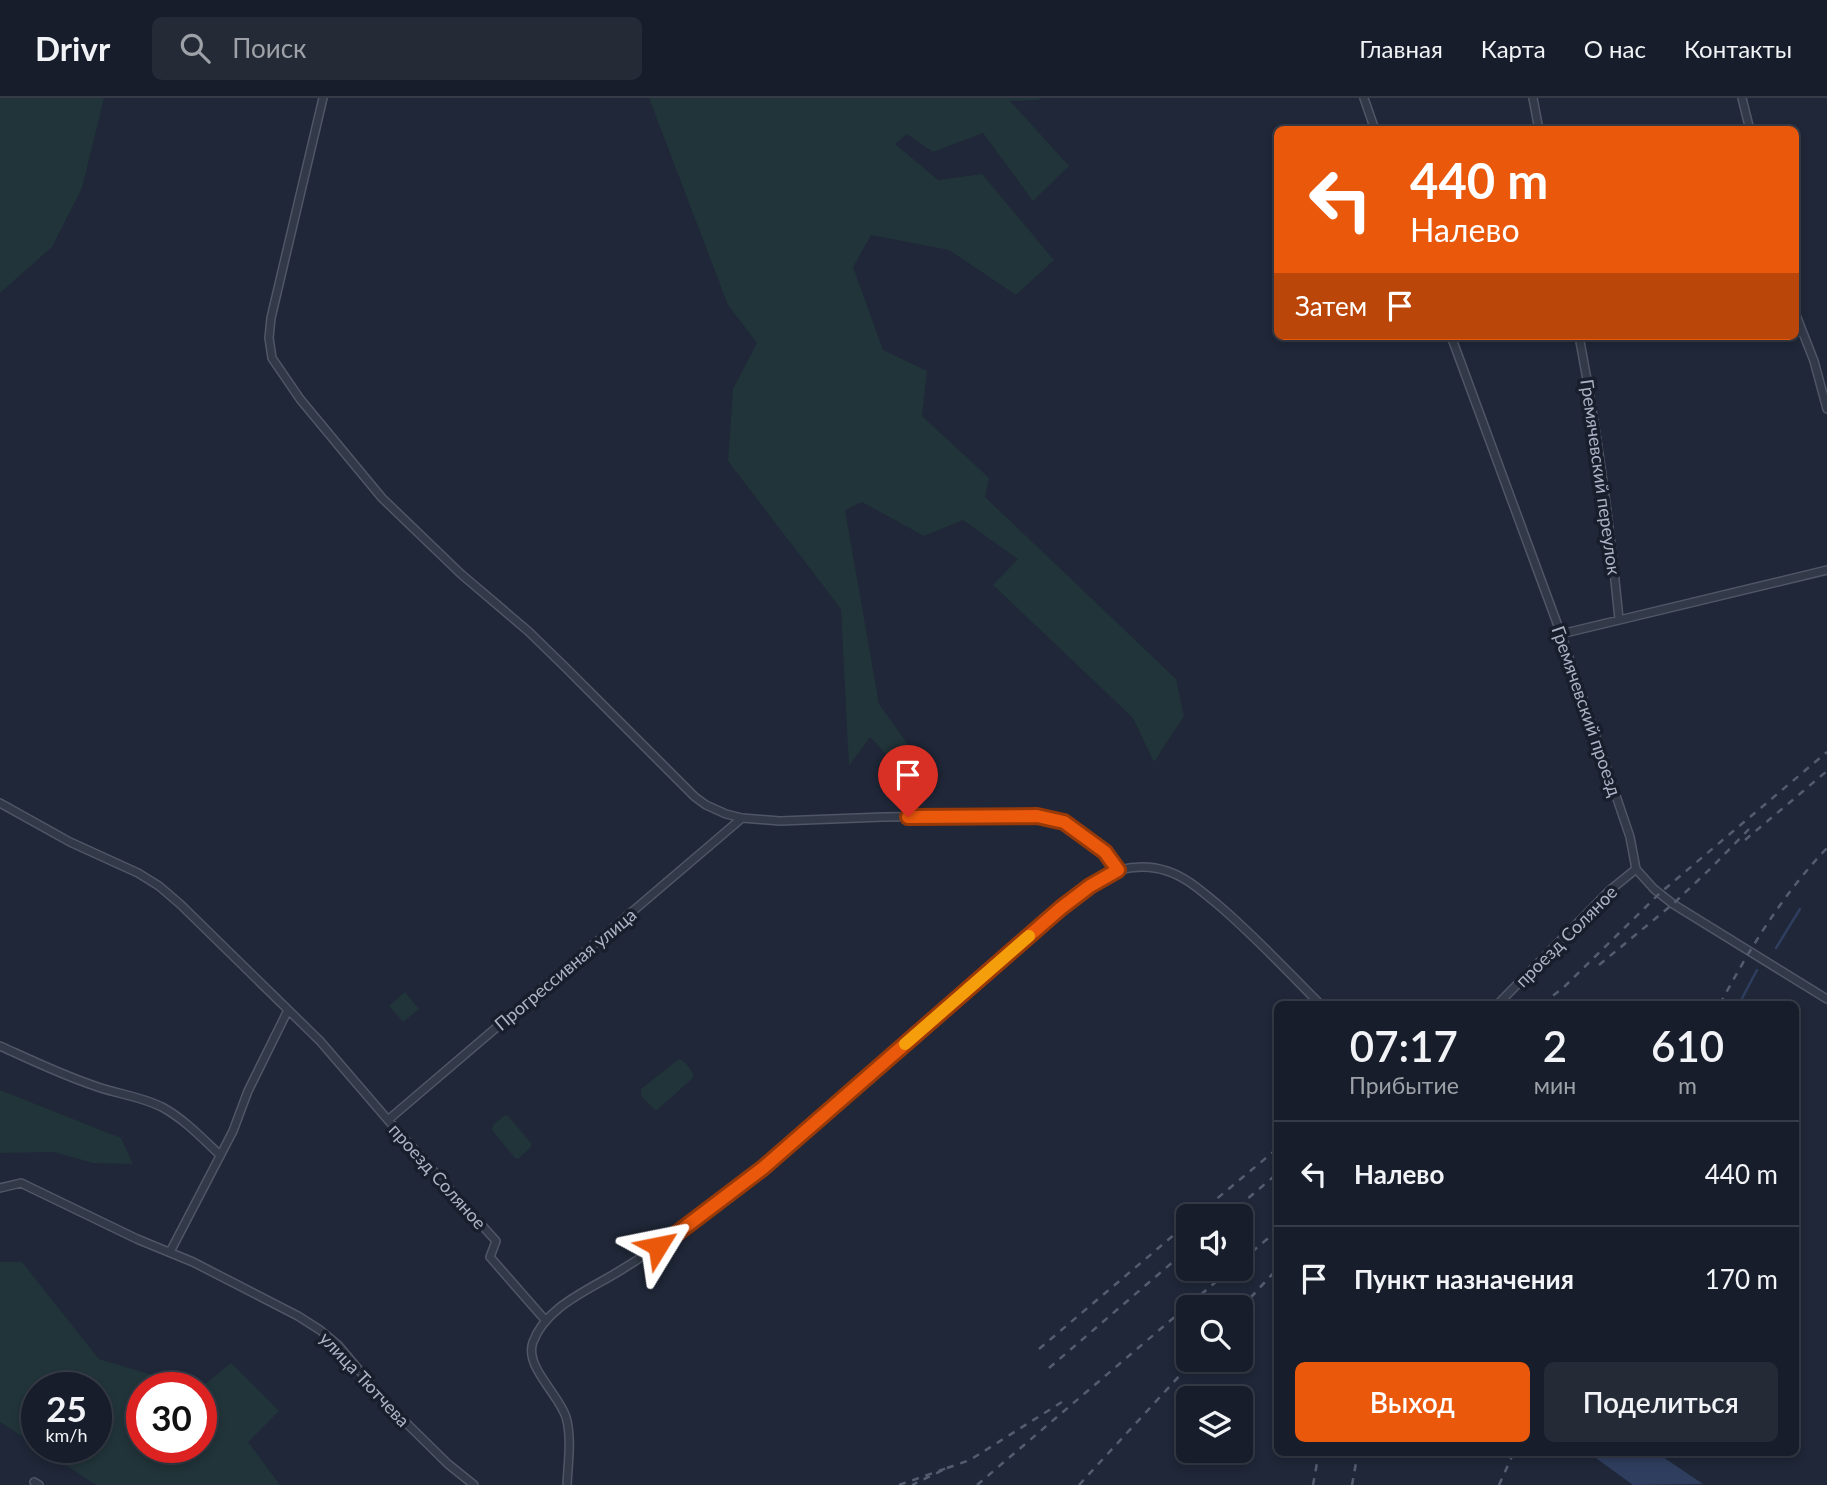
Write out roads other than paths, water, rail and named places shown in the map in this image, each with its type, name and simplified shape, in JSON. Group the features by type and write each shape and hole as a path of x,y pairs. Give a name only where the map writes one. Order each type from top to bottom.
{"street":[{"path":"323,98 271,318 269,338 272,358 300,399 382,498 430,545 528,631 695,797 715,810 742,818 780,821 1037,816 1064,822 1077,830 1105,852 1118,870"},
{"path":"1364,98 1374,126"},
{"path":"1534,98 1538,126"},
{"path":"1742,98 1748,126"},
{"path":"1799,323 1814,361 1827,409"},
{"name":"Гремячевский проезд","path":"1452,340 1561,634 1629,837 1636,869"},
{"name":"Гремячевский переулок","path":"1580,340 1612,542 1619,619"},
{"path":"1561,634 1827,570"},
{"name":"проезд Соляное","path":"0,803 70,842 138,873 180,904 320,1041 496,1241 490,1257 546,1321"},
{"name":"Прогрессивная улица","path":"388,1120 742,818"},
{"path":"567,1485 569,1437 566,1417 557,1397 535,1366 531,1354 531,1346 546,1321 563,1305 676,1234 763,1168 1061,908 1090,886 1118,870 1137,867 1153,867 1181,877 1240,923 1317,1001"},
{"path":"1636,869 1654,889 1673,904 1827,999"},
{"name":"проезд Соляное","path":"1501,1001 1609,891 1636,869"},
{"path":"170,1252 233,1131 248,1091 288,1010"},
{"path":"0,1046 78,1080 131,1095 163,1108 183,1121 220,1155"},
{"name":"улица Тютчева","path":"0,1188 21,1183 137,1239 211,1270 320,1330 338,1345 389,1406 448,1464 474,1485"}],"water":[{"path":"1593,1456 1661,1456 1703,1484 1633,1485"}],"waterway":[{"path":"1776,948 1800,909"},
{"path":"1741,1001 1757,970"}],"railway":[{"path":"1546,1001 1563,988 1660,893 1827,752"},
{"path":"1745,840 1827,771"},
{"path":"1599,965 1673,904 1749,829"},
{"path":"1722,1001 1768,922 1827,848"},
{"path":"1210,1204 1274,1151"},
{"path":"1241,1204 1274,1176"},
{"path":"1039,1349 1176,1233"},
{"path":"1253,1251 1274,1233"},
{"path":"1049,1368 1176,1259"},
{"path":"1253,1295 1274,1272"},
{"path":"977,1485 1217,1281"},
{"path":"1079,1485 1183,1372"},
{"path":"947,1468 970,1460 1065,1400"},
{"path":"1313,1485 1318,1456"},
{"path":"1352,1485 1357,1456"},
{"path":"1499,1485 1512,1456"},
{"path":"899,1485 947,1468 912,1485"}]}
